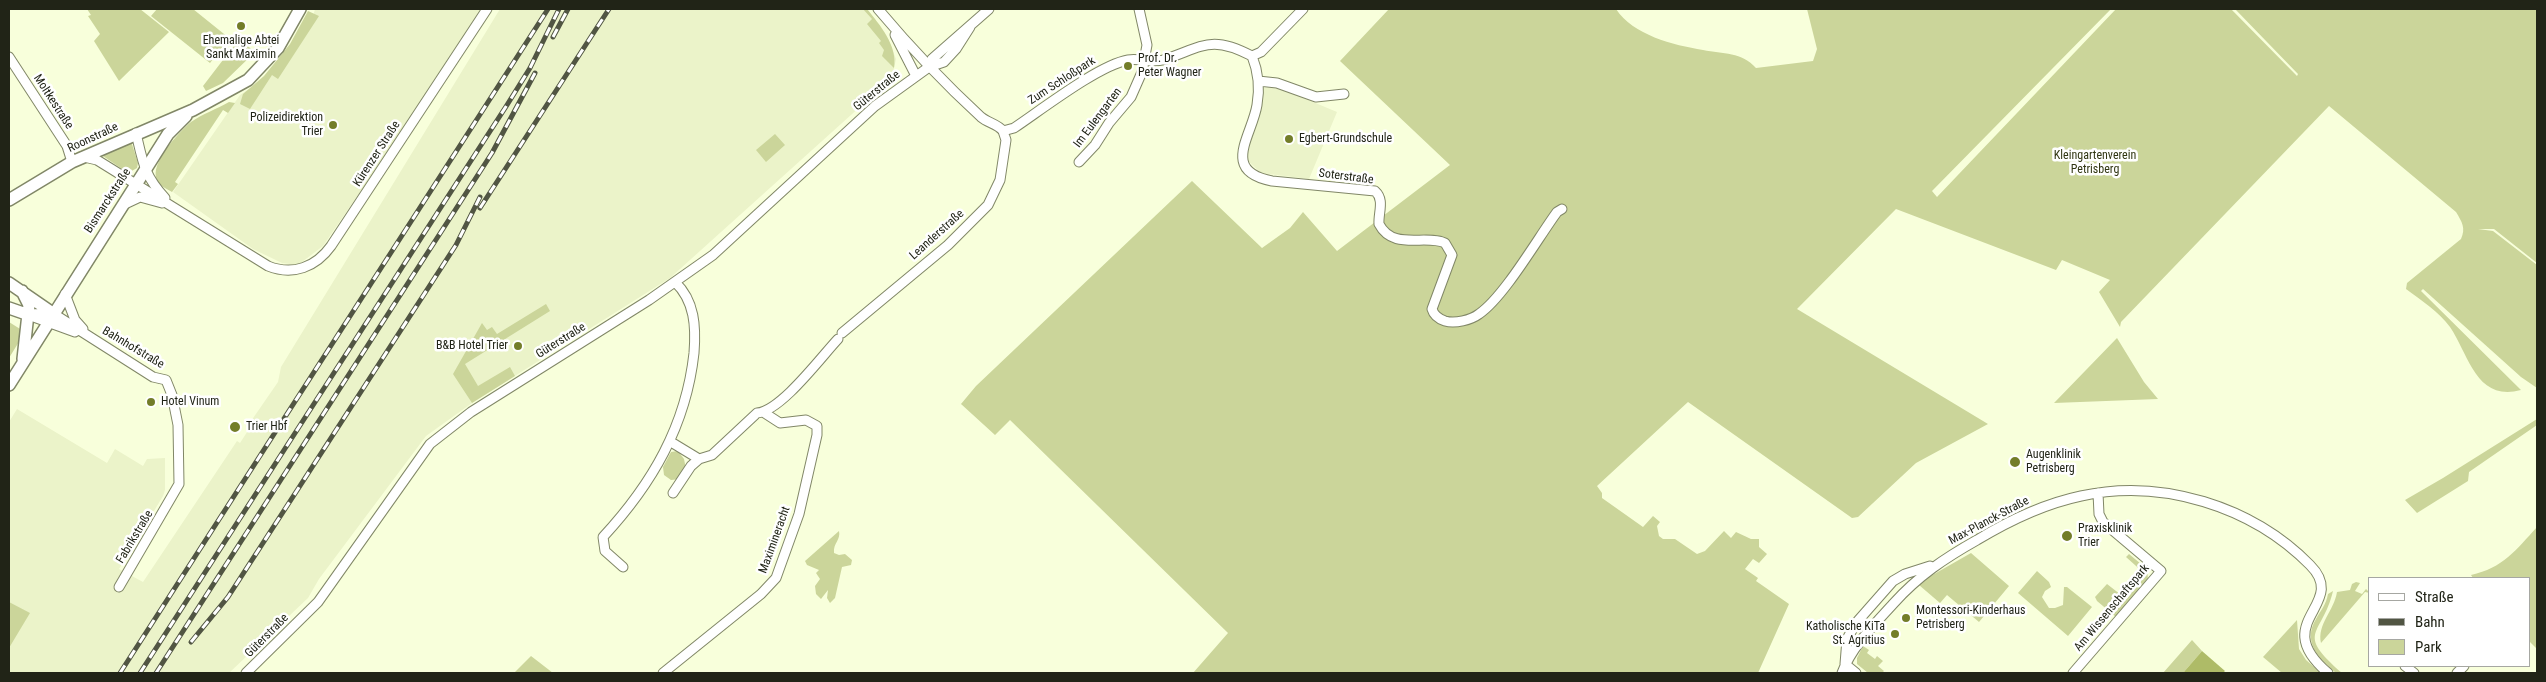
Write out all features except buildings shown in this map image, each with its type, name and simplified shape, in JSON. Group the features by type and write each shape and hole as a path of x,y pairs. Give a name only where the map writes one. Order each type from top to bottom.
{"main road":[{"path":"193,110 248,80 265,64 290,30 300,9"},
{"name":"Roonstraße","path":"9,200 72,162 193,110"},
{"name":"Bismarckstraße","path":"9,385 168,134 193,110"},
{"path":"9,283 22,291 51,318"},
{"path":"22,291 28,300 29,315 22,364"},
{"path":"9,308 29,315 51,318"}],"street":[{"name":"Kürenzer Straße","path":"172,206 262,262 276,268 298,270 316,262 324,256 487,9"},
{"path":"878,9 929,67 983,119 1000,128 1003,132"},
{"name":"Güterstraße","path":"246,673 318,602 430,444 471,412 713,256 875,106 929,67 932,58 989,9"},
{"path":"1139,9 1147,45 1146,60"},
{"path":"1252,56 1270,45 1303,9"},
{"path":"890,24 916,76"},
{"name":"Zum Schloßpark","path":"1003,132 1014,128 1103,70 1129,60 1160,60 1207,43 1231,46 1252,56"},
{"name":"Soterstraße","path":"1252,56 1257,69 1258,81 1255,113 1242,147 1242,159 1247,169 1256,177 1272,181 1375,191 1380,196 1381,202 1379,224 1387,233 1408,241 1445,243 1452,255 1432,309 1435,316 1443,320 1459,321 1479,314 1502,289 1557,212 1562,209"},
{"name":"Moltkestraße","path":"9,57 67,146 72,162"},
{"name":"Im Eulengarten","path":"1079,162 1095,145 1131,98 1146,60"},
{"path":"1258,81 1277,83 1316,97 1344,94"},
{"name":"Leanderstraße","path":"763,412 777,404 840,336 948,245 988,205 1000,180 1006,140 1003,132"},
{"path":"136,134 145,170 150,181 172,206"},
{"path":"84,157 97,160 172,206"},
{"path":"122,206 140,197 172,206"},
{"path":"623,567 605,551 603,538 643,489 671,442 692,377 695,341 693,312 688,299 675,282"},
{"name":"Bahnhofstraße","path":"66,294 75,320 87,336"},
{"name":"Bahnhofstraße","path":"51,318 87,336 153,377 166,380"},
{"name":"Fabrikstraße","path":"119,587 180,484 176,412 166,380"},
{"path":"673,494 691,466 698,459 712,455 757,412 763,412"},
{"name":"Maximineracht","path":"663,673 766,590 776,578 801,506 817,435 817,426 806,420 780,423 763,412"},
{"path":"671,442 698,459"},
{"name":"Max-Planck-Straße","path":"1844,669 1859,644 1908,587 1935,565 2024,514 2054,503 2098,493 2150,492 2191,498 2232,512 2286,543 2314,568 2321,582 2320,599 2307,622 2304,636 2308,653 2325,670"},
{"name":"Am Wissenschaftspark","path":"2074,673 2161,571 2103,522 2099,514 2098,493"},
{"name":"Max-Planck-Straße","path":"1844,669 1846,644 1852,630 1893,581 1906,574 1935,565"},
{"path":"1844,669 1856,673"}],"shaded area":[{"path":"315,9 485,9 323,246 298,265 282,263 253,249 173,192 240,95 274,72 312,20"},
{"path":"500,9 867,9 889,41 896,59 892,78 670,278 472,403 426,436 319,579 308,598 229,673 9,673 9,422 17,409 107,463 115,449 143,466 147,459 165,458 165,490 163,496 119,569 143,582 237,441 240,443 251,426 249,424 278,382 281,367"},
{"name":"Egbert-Grundschule","path":"1277,87 1337,112 1309,179 1261,173 1248,161 1248,149 1261,107 1263,88"},
{"path":"2202,651 2225,671 2223,673 2183,673"}],"green space":[{"path":"87,9 140,9 169,32 119,81 94,41 100,34 88,16 91,15"},
{"path":"157,9 193,9 229,38 210,63 151,16"},
{"path":"863,9 867,9 887,36 895,60 894,68 882,56 884,50 879,43 881,41 867,24 872,19"},
{"name":"Kleingartenverein Petrisberg","path":"1389,9 1616,9 1623,18 1643,32 1679,45 1732,54 1745,59 1756,68 1813,61 1817,49 1807,9 2111,9 1932,191 1937,197 2116,9 2231,9 2297,76 2298,74 2235,9 2537,9 2537,263 2494,229 2478,229 2493,231 2537,265 2537,388 2521,377 2423,289 2421,291 2521,390 2506,392 2494,389 2484,383 2476,374 2457,338 2446,322 2430,306 2406,289 2407,283 2461,239 2463,232 2462,222 2456,212 2329,106 2121,322 2120,327 2099,292 2110,280 2062,260 2056,270 1896,209 1797,309 1988,424 1916,463 1858,517 1852,518 1688,402 1597,486 1602,493 1602,498 1643,527 1653,516 1660,522 1657,526 1659,536 1663,539 1675,539 1697,554 1705,551 1724,531 1731,538 1736,532 1751,539 1759,539 1759,547 1767,554 1759,563 1753,559 1745,569 1758,578 1756,581 1789,604 1758,673 1193,673 1228,633 1010,420 995,435 961,404 976,386 1192,181 1262,248 1290,228 1303,212 1337,251 1450,165 1340,61"},
{"path":"308,11 319,16 278,79 272,75 250,109 240,104 243,94 264,76 290,44"},
{"path":"239,39 255,52 223,83 206,91 203,86"},
{"path":"229,102 235,103 228,113 223,110 175,182 178,184 172,192 162,186 157,180 156,173 157,166 166,149 191,122"},
{"path":"775,134 785,145 766,162 756,150"},
{"path":"131,141 138,163 137,168 128,173 100,154"},
{"path":"546,304 550,311 465,364 478,386 510,367 515,376 472,403 453,374 482,323 487,330 492,327 497,334"},
{"path":"9,322 25,332 9,358"},
{"path":"2117,338 2144,382 2158,399 2054,403"},
{"path":"2537,419 2537,425 2469,472 2468,481 2417,513 2405,500 2443,478"},
{"path":"678,451 684,459 686,469 680,479 671,480 664,475 663,467 671,452"},
{"path":"2537,527 2537,649 2531,643 2531,577 2472,577 2471,575 2492,568 2515,550"},
{"path":"839,531 834,553 839,555 845,554 852,560 851,565 842,567 835,598 830,603 827,598 828,590 821,599 816,594 815,586 820,579 816,573 819,570 807,565 805,561"},
{"path":"1971,553 2009,586 1979,622 1947,595 1940,603 1919,585 1929,577"},
{"path":"2129,554 2147,569 2148,579 2116,617 2097,601 2095,597 2107,584 2125,598 2145,574 2126,557"},
{"path":"2037,571 2049,582 2051,587 2045,591 2042,597 2049,608 2063,605 2064,587 2067,587 2092,607 2068,636 2018,593"},
{"path":"2360,583 2355,591 2362,594 2366,589 2368,593 2365,592 2321,643 2321,630 2337,592 2350,590 2352,584"},
{"path":"2333,591 2315,634 2315,641 2327,659 2342,673 2336,673 2319,656 2314,649 2311,635 2312,627 2325,604 2328,594"},
{"path":"9,602 30,613 9,648"},
{"path":"2297,620 2299,649 2306,660 2321,673 2282,673 2263,657"},
{"path":"2192,640 2202,651 2183,673 2163,673"},
{"path":"1863,646 1869,650 1867,653 1875,659 1877,656 1883,661 1878,666 1884,671 1882,673 1868,673 1857,664 1857,658"},
{"path":"531,656 553,673 514,673"}],"railway":[{"path":"120,673 548,9"},
{"path":"140,673 507,105 530,68 559,9"},
{"path":"553,37 568,9"},
{"path":"480,208 609,9"},
{"path":"156,673 492,153 535,73"},
{"path":"191,642 228,597 456,245 480,197"}],"place":[{"name":"Ehemalige Abtei Sankt Maximin","path":"241,26"},
{"name":"Prof. Dr. Peter Wagner","path":"1128,66"},
{"name":"Polizeidirektion Trier","path":"333,125"},
{"name":"Egbert-Grundschule","path":"1289,139"},
{"name":"B&B Hotel Trier","path":"518,346"},
{"name":"Hotel Vinum","path":"151,402"},
{"name":"Trier Hbf","path":"235,427"},
{"name":"Augenklinik Petrisberg","path":"2015,462"},
{"name":"Praxisklinik Trier","path":"2067,536"},
{"name":"Montessori-Kinderhaus Petrisberg","path":"1906,618"},
{"name":"Katholische KiTa St. Agritius","path":"1895,634"}]}
